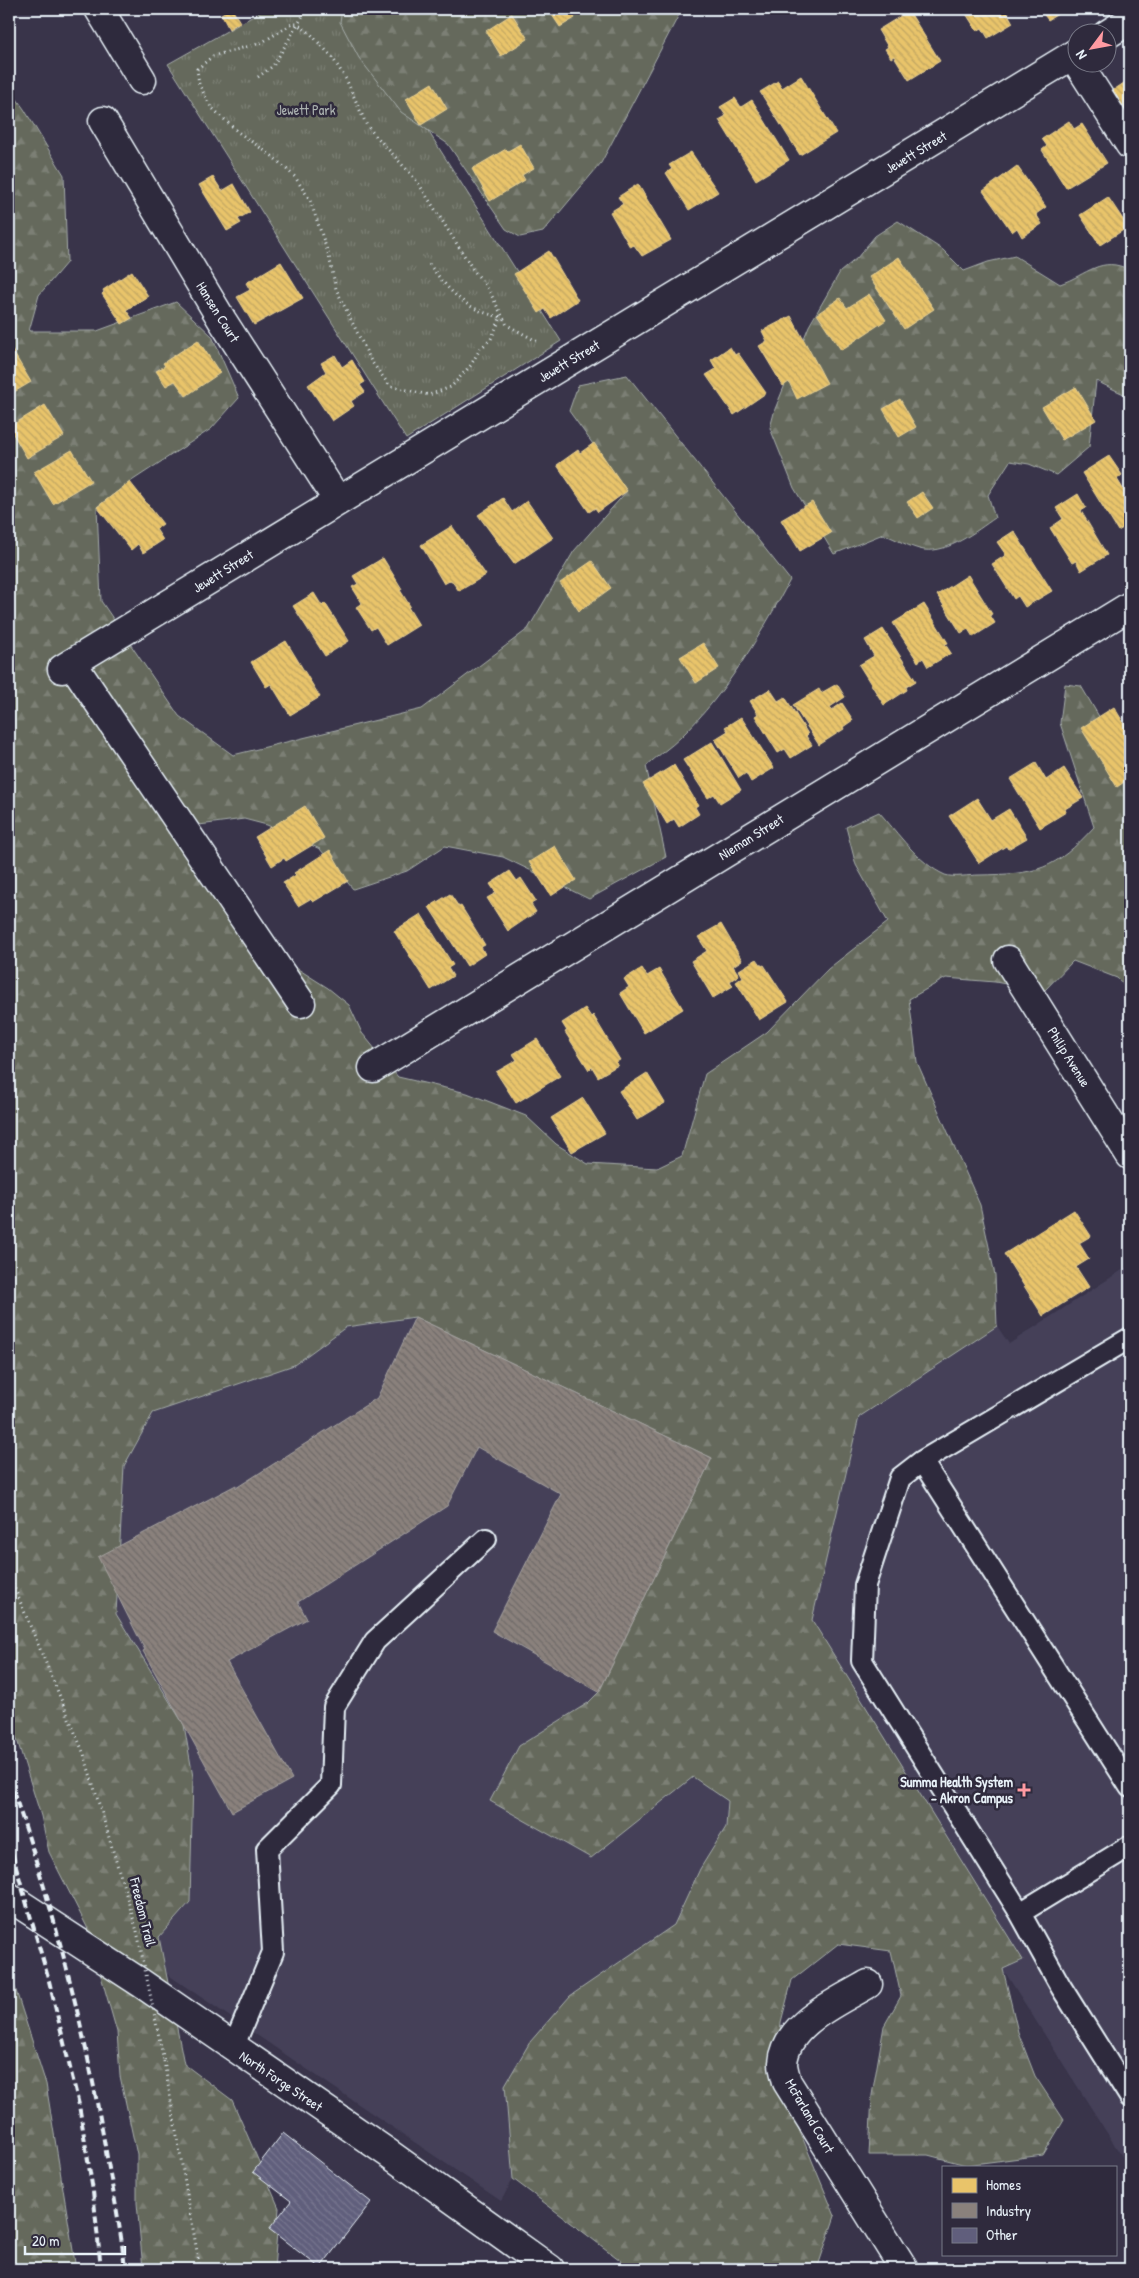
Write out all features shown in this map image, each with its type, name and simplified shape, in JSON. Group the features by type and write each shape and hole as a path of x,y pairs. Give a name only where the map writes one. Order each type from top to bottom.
{"street":[{"path":"99,9 142,80"},
{"path":"1116,29 1130,20"},
{"name":"Jewett Street","path":"301,1003 67,666 566,363 1066,64"},
{"path":"1085,72 1130,145"},
{"name":"Hansen Court","path":"103,121 222,320 338,501"},
{"name":"Nieman Street","path":"372,1068 1130,606"},
{"name":"Philip Avenue","path":"1008,960 1130,1154"},
{"name":"North Forge Street","path":"9,1897 140,1984 388,2154 550,2269"},
{"name":"McFarland Court","path":"868,1984 813,2018 792,2038 783,2063 787,2082 904,2269"}],"lane":[{"path":"1130,1338 922,1461 900,1478 865,1585 862,1661 1020,1913 1061,1987 1130,2097"},
{"path":"922,1461 1130,1787"},
{"path":"233,2048 273,1952 267,1849 332,1785 334,1707 375,1641 486,1539"},
{"path":"1020,1913 1130,1846"}],"path":[{"path":"258,77 273,66 307,9"},
{"path":"501,317 491,339 480,350 472,365 451,387 429,395 390,386 371,362 336,289 328,256 310,200 295,177 272,156 238,132 211,106 203,94 197,77 197,69 213,56 262,43 292,24 297,24 310,33 332,57 346,79 367,126 417,181 474,272 486,285 501,317 507,325 532,337 566,363"},
{"path":"429,264 447,287 468,306 481,313 501,317"},
{"name":"Freedom Trail","path":"9,1575 84,1754 137,1930 164,2061 200,2269"}],"shaded area":[{"name":"Summa Health System – Akron Campus","path":"1130,1265 1130,2169 1003,1969 1023,1960 812,1620 859,1417 997,1326 1009,1344"},
{"path":"415,1317 712,1458 599,1692 588,1703 591,1858 693,1777 728,1800 726,1827 700,1869 674,1925 570,1996 505,2085 513,2179 501,2201 167,1974 159,1937 190,1902 193,1777 116,1614 124,1466 153,1413 294,1365 346,1327"}],"green space":[{"name":"Jewett Park","path":"266,9 351,9 561,341 406,439 168,64"},
{"path":"342,9 682,9 601,163 543,232 520,237 506,229 448,144 401,112 359,58 340,22"},
{"path":"9,88 64,175 67,262 39,295 29,331 97,331 176,302 212,336 239,398 211,429 130,482 97,507 101,601 179,716 233,755 422,709 528,629 574,551 627,491 569,411 578,385 627,375 790,580 767,622 728,682 698,720 646,766 666,857 589,899 503,857 445,846 407,871 353,889 320,849 267,825 244,819 199,825 185,851 244,935 328,988 349,1005 362,1033 398,1077 467,1093 526,1116 556,1144 588,1164 657,1168 682,1156 705,1074 767,1032 828,969 888,922 856,865 846,827 879,812 917,855 935,870 948,876 1016,873 1043,867 1055,861 1080,842 1094,827 1060,723 1065,684 1081,686 1130,769 1130,990 1117,978 1073,961 1044,991 995,982 946,978 909,999 917,1062 980,1205 995,1275 997,1326 859,1417 812,1620 1023,1960 1003,1969 1018,2032 1035,2076 1064,2120 1043,2155 966,2165 928,2155 869,2155 872,2095 884,2026 901,1996 891,1951 838,1944 792,1980 781,2022 776,2074 835,2216 817,2269 632,2269 513,2179 505,2085 530,2042 570,1996 674,1925 700,1869 726,1827 728,1801 693,1777 591,1858 490,1801 519,1746 588,1703 599,1692 712,1458 415,1317 346,1327 294,1365 153,1413 124,1466 116,1614 184,1725 193,1777 190,1902 159,1937 184,2064 232,2100 279,2208 274,2269 143,2269 137,2203 137,2155 120,2076 117,2032 87,1927 49,1852 41,1816 9,1714"},
{"path":"898,221 943,250 964,271 988,262 1015,256 1060,284 1102,265 1120,266 1130,270 1130,339 1125,344 1126,363 1130,364 1130,397 1096,381 1089,447 1056,475 1029,464 1010,461 988,495 995,518 962,540 943,548 924,550 883,534 834,554 794,488 770,428 775,409 809,326 840,272 857,258 875,236"},
{"path":"9,1969 46,2084 76,2269 9,2269"}],"building: Homes":[{"path":"232,9 240,22 229,29 221,14"},
{"path":"548,9 583,9 573,15 575,18 560,27"},
{"path":"963,9 1008,9 1009,11 1007,12 1013,23 988,38 982,28 977,31"},
{"path":"1037,9 1066,9 1048,20"},
{"path":"909,11 940,61 909,80 894,56 891,58 885,49 888,47 878,30"},
{"path":"512,14 528,39 501,56 486,31"},
{"path":"801,76 836,133 800,155 760,92 778,81 782,88"},
{"path":"1130,79 1130,127 1109,93"},
{"path":"432,83 447,109 421,125 406,99"},
{"path":"735,98 741,107 752,100 789,160 756,180 719,120 726,116 720,107"},
{"path":"1069,121 1074,129 1082,124 1107,163 1066,188 1042,150 1047,146 1042,139"},
{"path":"520,144 534,168 522,175 525,180 490,201 472,169 506,149 508,151"},
{"path":"691,152 718,192 689,210 666,173 672,169 669,165"},
{"path":"1017,166 1046,207 1036,214 1042,224 1022,237 1017,228 1012,232 983,191"},
{"path":"213,177 222,191 234,184 250,212 238,219 241,223 227,231 199,185"},
{"path":"638,184 671,240 642,256 634,245 630,247 610,212 623,204 618,197"},
{"path":"1108,197 1128,227 1100,245 1080,215"},
{"path":"549,251 578,300 551,318 545,309 539,313 514,274"},
{"path":"899,257 934,309 904,329 869,277"},
{"path":"281,262 303,298 254,325 237,297 250,290 246,283"},
{"path":"132,271 148,296 126,310 132,318 122,324 102,294 103,290"},
{"path":"869,294 886,320 841,350 817,314 840,298 847,308"},
{"path":"791,316 827,383 797,399 789,382 783,386 759,346 767,341 762,331"},
{"path":"198,340 220,373 186,396 175,381 166,386 156,371 165,366 163,363"},
{"path":"730,347 735,355 738,353 766,393 734,415 706,375 716,369 711,360"},
{"path":"12,350 31,382 9,395 9,352"},
{"path":"335,355 342,367 352,360 365,382 360,385 365,392 351,401 354,406 332,421 308,385 326,372 321,363"},
{"path":"1076,387 1096,420 1062,440 1042,407"},
{"path":"900,399 916,427 899,437 883,409"},
{"path":"45,405 64,436 27,458 9,427"},
{"path":"594,443 627,491 598,512 595,508 589,512 557,465 578,450 580,453"},
{"path":"72,450 91,481 53,504 34,472"},
{"path":"1109,456 1122,475 1117,479 1130,500 1129,537 1123,528 1118,531 1082,473"},
{"path":"130,482 163,524 156,529 163,540 143,553 138,544 131,550 97,507"},
{"path":"922,492 933,508 918,518 907,502"},
{"path":"1078,494 1086,508 1081,511 1107,555 1081,571 1076,561 1072,563 1050,528 1063,519 1056,508"},
{"path":"503,498 512,512 527,501 553,538 514,564 478,515"},
{"path":"812,502 831,533 800,551 781,520"},
{"path":"452,526 486,575 459,591 451,580 444,584 421,545"},
{"path":"1014,531 1052,591 1025,607 1018,596 1014,599 992,564 1006,555 997,542"},
{"path":"383,558 402,589 400,590 410,606 408,607 419,625 387,645 376,627 371,630 356,607 362,603 352,587 358,584 353,576"},
{"path":"592,561 611,588 579,611 560,583"},
{"path":"968,575 992,614 990,615 995,623 973,637 968,629 961,633 937,595"},
{"path":"314,593 322,606 325,603 349,641 325,656 293,606"},
{"path":"924,604 948,643 945,644 951,653 928,667 923,658 918,662 893,623"},
{"path":"883,629 916,681 906,687 907,690 884,705 859,665 874,656 865,640"},
{"path":"286,641 320,697 290,715 271,684 266,687 251,662"},
{"path":"703,643 719,668 696,683 680,657"},
{"path":"837,684 845,697 830,707 832,710 842,703 853,720 843,727 844,729 819,745 793,705 819,689 821,693"},
{"path":"770,689 778,701 785,697 808,734 806,736 812,745 791,758 785,749 778,753 755,716 758,714 750,701"},
{"path":"1114,707 1130,733 1130,778 1117,787 1081,728"},
{"path":"741,717 774,768 751,782 746,773 739,778 715,739 728,731 725,727"},
{"path":"712,742 741,790 720,803 714,794 708,798 683,760"},
{"path":"1036,763 1046,780 1064,768 1083,798 1065,809 1066,812 1040,828 1010,779"},
{"path":"674,765 698,805 695,807 699,814 679,827 674,819 667,824 643,784"},
{"path":"977,798 991,820 1009,809 1027,838 1008,849 1006,846 979,863 949,816"},
{"path":"305,806 324,838 286,861 284,858 272,866 255,837"},
{"path":"555,846 576,880 551,896 529,862"},
{"path":"330,850 348,881 313,902 310,899 298,906 283,883 296,875 294,873"},
{"path":"510,871 517,881 521,878 536,901 531,904 536,912 508,931 487,898 496,893 490,884"},
{"path":"450,894 459,907 461,906 485,945 481,947 485,954 467,966 429,907"},
{"path":"421,914 453,965 448,968 453,976 431,990 394,931"},
{"path":"721,924 742,960 733,966 739,975 730,981 733,986 713,998 691,961 707,951 698,937"},
{"path":"757,959 762,966 764,965 788,1002 759,1020 736,982 743,977 739,970"},
{"path":"642,968 647,976 659,969 683,1009 644,1033 620,993 629,987 624,979"},
{"path":"585,1008 591,1017 593,1015 620,1060 616,1062 618,1065 598,1077 592,1067 589,1070 565,1032 567,1031 562,1023"},
{"path":"537,1039 560,1076 516,1103 496,1072 517,1060 513,1054"},
{"path":"647,1073 665,1103 637,1120 619,1091"},
{"path":"583,1098 605,1133 572,1152 551,1118"},
{"path":"1074,1210 1091,1236 1079,1243 1089,1259 1076,1267 1089,1287 1043,1316 1004,1254"}],"building: Industry":[{"path":"415,1317 712,1458 599,1692 492,1631 561,1494 477,1447 447,1506 298,1602 307,1619 227,1662 292,1779 232,1812 143,1651 145,1650 98,1557 236,1485 236,1488 377,1398"}],"building: Other":[{"path":"283,2133 371,2202 320,2268 269,2229 291,2201 253,2172"}],"railway":[{"path":"9,1779 39,1869 87,2052 119,2223 125,2269"},
{"path":"9,1842 49,1981 79,2105 93,2191 101,2269"}],"place":[{"name":"Summa Health System – Akron Campus","path":"1024,1790"}]}
